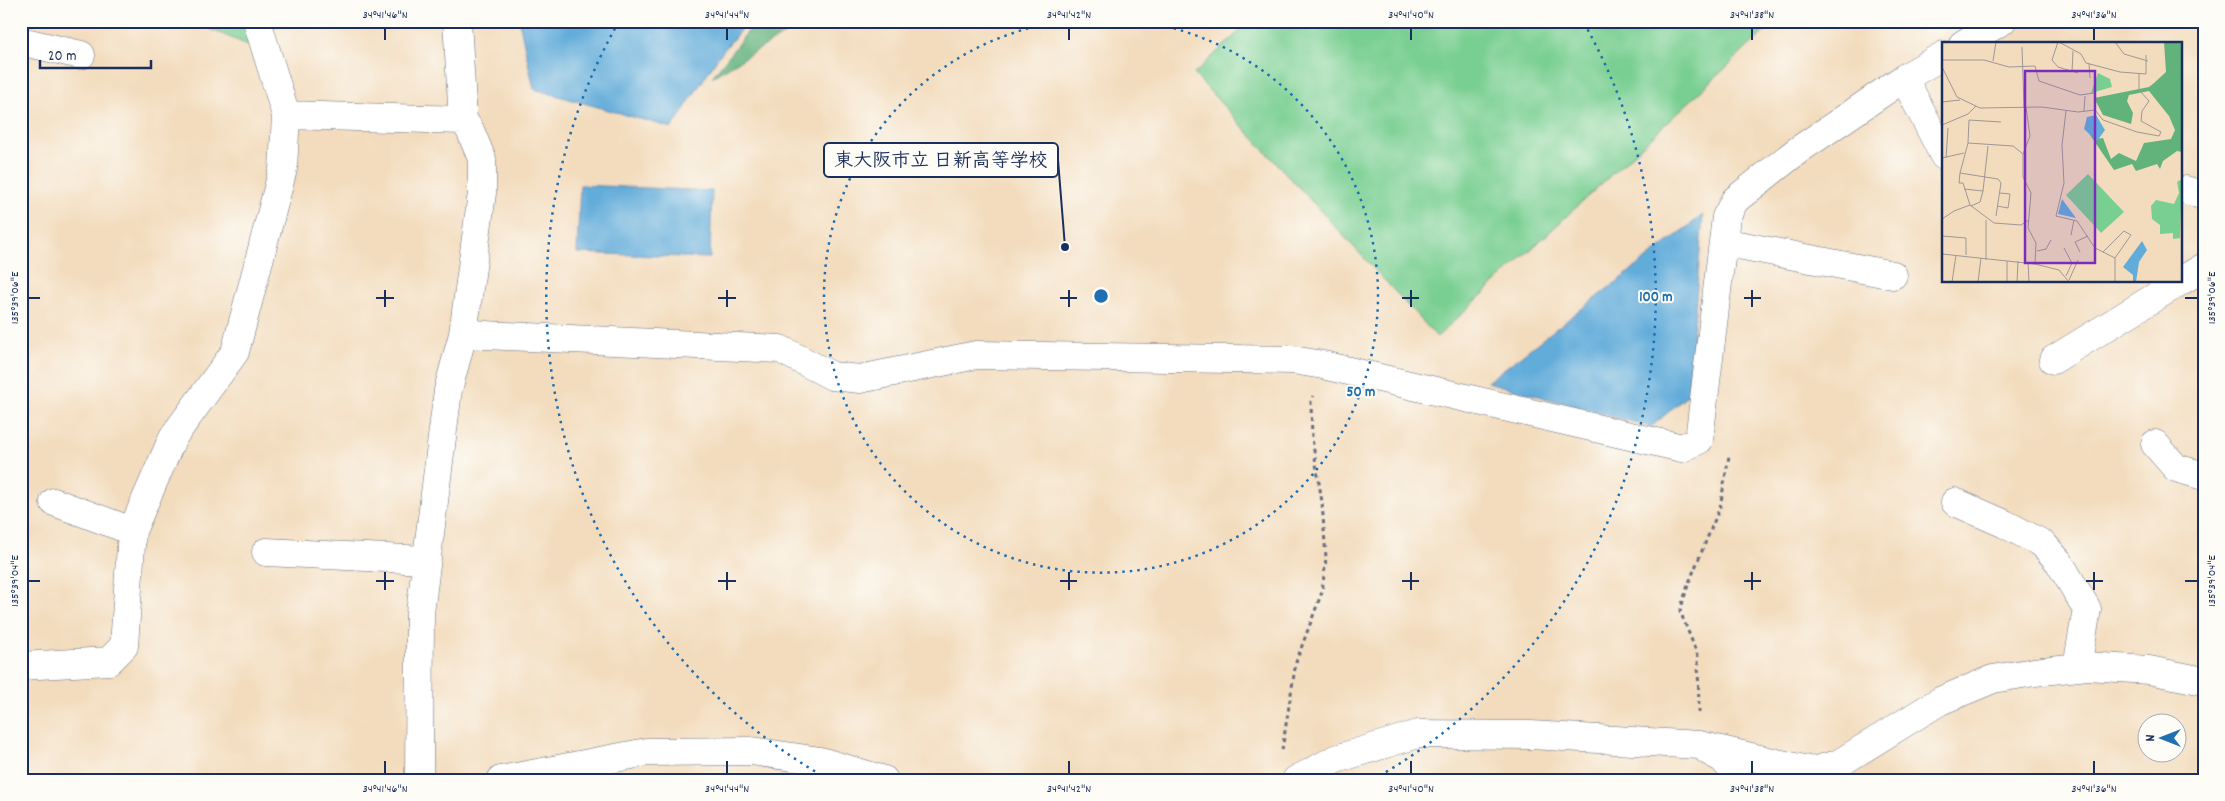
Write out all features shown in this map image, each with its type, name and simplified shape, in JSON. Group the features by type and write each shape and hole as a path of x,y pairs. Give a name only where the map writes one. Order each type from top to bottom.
{"street":[{"path":"21,666 109,661 124,646 132,531 173,436 235,352 283,169 286,115 257,21"},
{"path":"419,780 420,613 448,390 463,334 482,193 482,158 470,130 463,120 457,21"},
{"path":"1966,42 2002,21"},
{"path":"21,45 29,43 81,55"},
{"path":"463,334 780,349 832,376 860,379 976,355 1293,360 1323,365 1682,448 1700,440 1726,218 1735,200 1797,151 1904,78 1942,56"},
{"path":"1904,78 1942,152"},
{"path":"286,115 463,120"},
{"path":"1723,242 1893,275"},
{"path":"2182,280 2204,267"},
{"path":"2053,360 2179,282"},
{"path":"2156,444 2176,468 2204,476"},
{"path":"54,502 132,531"},
{"path":"1955,502 2005,524 2043,544 2060,562 2087,609 2077,667"},
{"path":"266,552 426,560"},
{"path":"1296,780 1336,759 1418,734 1532,735 1699,745 1812,772 1838,764 1940,701 1993,680 2034,672 2077,667 2149,670 2204,681"},
{"path":"1699,745 1724,759 1740,780"},
{"path":"501,780 647,752 751,751 820,761 884,780"}],"path":[{"path":"1283,756 1282,748 1296,662 1322,592 1326,558 1322,502 1312,438 1311,402 1323,365"},
{"path":"1699,745 1698,656 1680,611 1688,585 1720,507 1730,454"}],"green space":[{"path":"190,21 246,21 253,47"},
{"path":"756,21 807,21 712,77"},
{"path":"1250,21 1776,21 1437,337 1194,74"}],"water":[{"path":"519,21 748,21 718,57 672,128 534,89"},
{"path":"580,185 712,191 710,258 577,253"},
{"path":"1703,215 1688,395 1651,427 1487,382"}],"place":[{"name":"東大阪市立 日新高等学校","path":"1065,247"}]}
